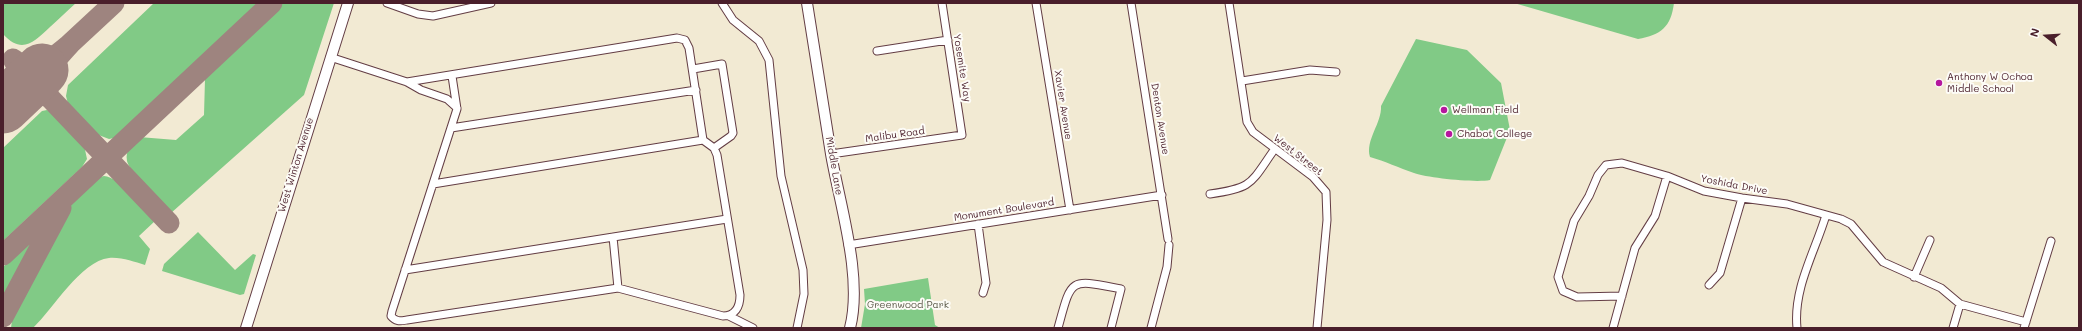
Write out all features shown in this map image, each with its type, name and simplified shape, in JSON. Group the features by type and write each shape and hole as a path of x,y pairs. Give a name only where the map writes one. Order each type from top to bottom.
{"main road":[{"name":"West Winton Avenue","path":"246,328 348,3"},
{"name":"Middle Lane","path":"807,3 831,154 853,273 855,302 850,328"}],"street":[{"path":"387,3 402,5 418,14 433,16 491,3"},
{"path":"722,3 733,20 759,41 769,60 781,176 804,276 804,294 797,328"},
{"name":"Yosemite Way","path":"942,3 962,135"},
{"name":"Xavier Avenue","path":"1036,3 1070,210"},
{"name":"Denton Avenue","path":"1131,3 1168,242 1167,267 1151,328"},
{"name":"West Street","path":"1229,3 1247,122 1253,132 1274,150 1313,177 1326,192 1327,220 1317,328"},
{"path":"407,82 452,76 676,38 685,40 688,43 703,140"},
{"path":"877,51 948,40"},
{"path":"330,57 407,82 421,90 447,99 457,108"},
{"path":"693,69 722,64 733,132 731,136 714,148"},
{"path":"1242,81 1310,70 1336,72"},
{"path":"452,76 457,108 391,316 398,321 618,288 723,316 729,316 753,328"},
{"path":"451,128 696,90"},
{"name":"Malibu Road","path":"831,154 962,135"},
{"path":"433,184 703,140 714,148 717,155 740,296 737,309 729,316"},
{"path":"1210,194 1237,190 1249,185 1274,150"},
{"name":"Yoshida Drive","path":"1622,296 1577,297 1563,291 1558,277 1574,221 1589,196 1598,175 1606,165 1622,163 1667,176 1704,191 1787,204 1851,224 1883,262 1914,277 1942,288 1960,304 2025,325"},
{"path":"1613,328 1635,248 1655,216 1667,176"},
{"name":"Monument Boulevard","path":"848,245 1162,196"},
{"path":"1709,284 1720,273 1742,198"},
{"path":"1797,328 1795,311 1797,303 1810,257 1820,238 1826,215"},
{"path":"405,270 727,219"},
{"path":"978,224 986,283 983,293"},
{"path":"613,237 618,288"},
{"path":"1914,277 1930,240"},
{"path":"2025,325 2051,241"},
{"path":"1058,328 1068,292 1073,285 1082,283 1121,289 1111,328"},
{"path":"1953,328 1960,304"}],"green space":[{"path":"3,3 76,3 39,37 28,44 22,45 16,44 3,34"},
{"path":"154,3 262,3 119,137 109,139 96,134 68,104 66,96 68,85"},
{"path":"282,3 334,3 304,95 171,213 133,172 127,161 128,150 139,137 176,140 204,115 205,79 207,74"},
{"path":"1514,3 1674,3 1673,11 1664,28 1653,35 1638,39"},
{"name":"Wellman Field","path":"1416,39 1467,50 1501,83 1510,130 1490,180 1452,180 1430,177 1414,173 1370,157 1370,144 1379,119 1381,106"},
{"path":"47,110 56,115 84,145 87,159 82,167 3,241 3,148 42,111"},
{"path":"104,176 117,182 124,188 155,221 139,236 150,249 145,265 119,258 109,258 99,261 78,276 33,328 11,328 12,320 74,198 96,178"},
{"path":"198,232 235,270 253,254 256,255 244,294 240,295 162,271 164,264"},
{"path":"33,239 31,246 3,299 3,267"},
{"name":"Greenwood Park","path":"928,278 935,325 940,328 861,328 865,304 864,289"}],"taxiway":[{"path":"59,54 114,3"},
{"path":"3,255 272,3"},
{"path":"50,98 47,90 47,75 54,62 70,44 50,60 36,66 21,64 13,59 19,73 18,83 13,97 37,91 50,98 169,223"},
{"path":"3,317 61,208"}],"runway":[{"path":"3,107 42,70"}],"place":[{"name":"Anthony W Ochoa Middle School","path":"1939,83"},
{"name":"Wellman Field","path":"1444,110"},
{"name":"Chabot College","path":"1449,134"}]}
